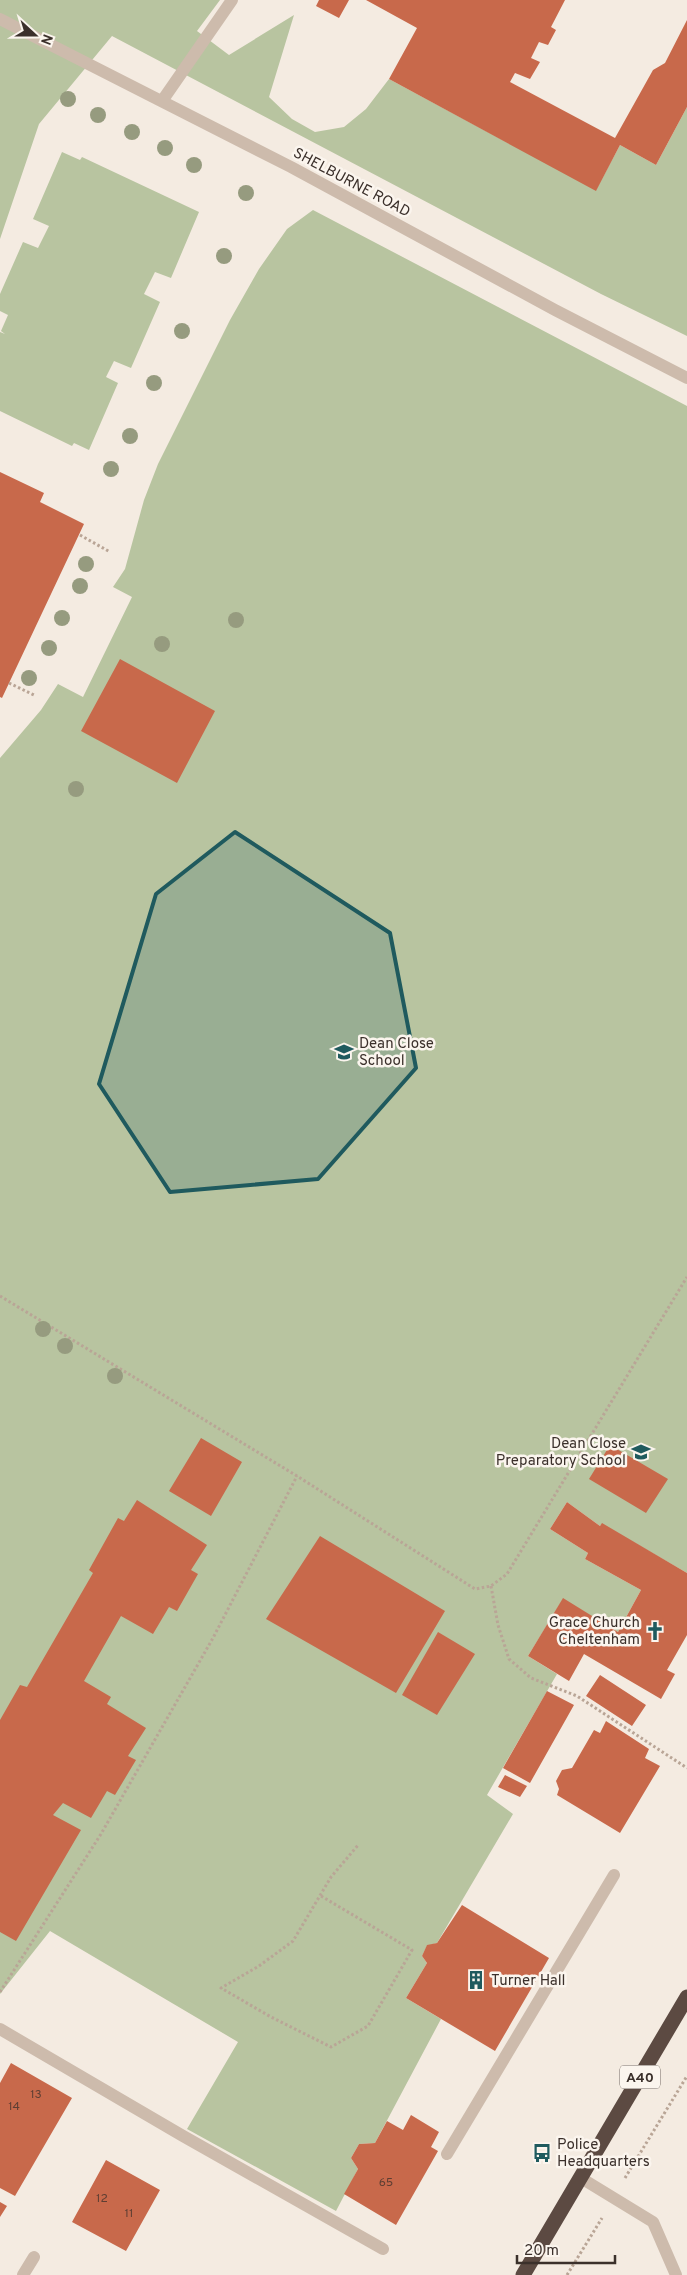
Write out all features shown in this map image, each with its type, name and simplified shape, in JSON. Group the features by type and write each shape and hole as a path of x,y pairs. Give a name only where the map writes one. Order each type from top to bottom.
{"highway":[{"name":"A40","path":"523,2275 687,1997"}],"street":[{"path":"162,101 232,0"},
{"name":"SHELBURNE ROAD","path":"0,19 162,101 687,378"},
{"path":"447,2154 614,1875"},
{"path":"0,2029 383,2250"},
{"path":"581,2178 653,2222 676,2275"},
{"path":"23,2275 34,2256"}],"path":[{"path":"80,535 110,552"},
{"path":"9,683 36,696"},
{"path":"0,1296 297,1476 475,1589 491,1586 507,1574 687,1277"},
{"path":"0,1992 101,1834 213,1638 297,1476"},
{"path":"491,1586 498,1625 509,1659 531,1678 577,1696 687,1768"},
{"path":"321,1896 412,1950 368,2026 331,2047 271,2017 221,1988 264,1962 293,1941 331,1877 359,1844"},
{"path":"567,2275 687,2076"}],"highlighted area":[{"path":"235,832 390,933 416,1068 318,1179 170,1192 99,1084 156,894"}],"green space":[{"path":"0,0 220,0 197,31 229,55 294,15 269,97 292,119 315,132 344,127 366,109 389,79 596,190 620,145 656,165 687,107 687,336 601,294 112,36 39,124 0,239"},
{"path":"62,152 80,160 82,157 199,212 171,278 155,272 144,294 160,302 131,368 114,361 106,377 118,383 89,450 74,443 72,446 0,411 0,332 5,334 1,331 8,315 0,311 0,294 23,242 38,248 49,226 33,219"},
{"name":"Dean Close School","path":"313,210 687,406 687,1573 602,1524 600,1526 567,1502 550,1529 588,1553 585,1559 641,1590 618,1632 563,1599 528,1656 557,1674 487,1795 513,1814 437,1943 427,1946 422,1956 427,1963 406,1998 441,2019 375,2143 359,2144 351,2158 358,2169 336,2211 187,2129 238,2042 50,1931 0,1994 0,758 41,710 58,684 83,697 132,597 113,587 125,569 144,500 158,464 230,320 259,269 287,229"}],"building":[{"path":"319,0 349,0 339,18 316,6"},
{"path":"366,0 565,0 551,27 556,30 548,45 539,42 531,58 540,62 530,79 515,73 510,82 615,138 653,70 665,63 687,20 687,107 656,165 620,145 596,191 389,79 417,28"},
{"path":"0,472 44,493 40,502 84,524 2,698 0,697"},
{"path":"120,659 215,711 177,783 81,731"},
{"path":"201,1438 242,1462 211,1516 169,1491"},
{"path":"610,1445 668,1479 646,1513 589,1479"},
{"path":"137,1500 207,1545 191,1570 198,1574 177,1611 169,1607 153,1634 121,1616 84,1681 111,1697 107,1704 146,1728 128,1756 136,1760 115,1795 107,1791 91,1818 63,1803 53,1815 81,1830 16,1941 0,1932 0,1720 20,1685 27,1687 93,1573 89,1570 118,1518 124,1521"},
{"path":"567,1502 600,1526 602,1523 687,1573 687,1635 667,1670 675,1674 661,1699 584,1654 569,1681 528,1656 563,1598 618,1632 641,1590 585,1559 588,1553 550,1529"},
{"path":"320,1536 445,1611 396,1693 266,1619"},
{"path":"438,1632 475,1654 437,1715 402,1695"},
{"path":"600,1675 646,1705 632,1726 586,1696"},
{"path":"547,1691 574,1705 530,1783 503,1768"},
{"path":"606,1721 649,1749 645,1758 660,1766 620,1833 557,1795 559,1789 556,1781 562,1770 572,1768 594,1730 600,1733"},
{"path":"505,1775 527,1786 520,1797 498,1787"},
{"name":"Turner Hall","path":"462,1905 549,1958 495,2051 406,1998 427,1963 422,1956 427,1945 437,1943"},
{"path":"11,2063 72,2098 15,2196 0,2188 0,2083"},
{"path":"411,2115 439,2132 431,2147 438,2151 396,2225 344,2194 358,2169 351,2158 359,2144 375,2143 387,2121 403,2130"},
{"path":"106,2160 160,2190 126,2251 72,2222"},
{"path":"0,2202 7,2206 0,2217"}],"place":[{"name":"Dean Close School","path":"344,1052"},
{"name":"Dean Close Preparatory School","path":"641,1452"},
{"name":"Grace Church Cheltenham","path":"655,1631"},
{"name":"Turner Hall","path":"476,1980"},
{"name":"Police Headquarters","path":"542,2153"}]}
